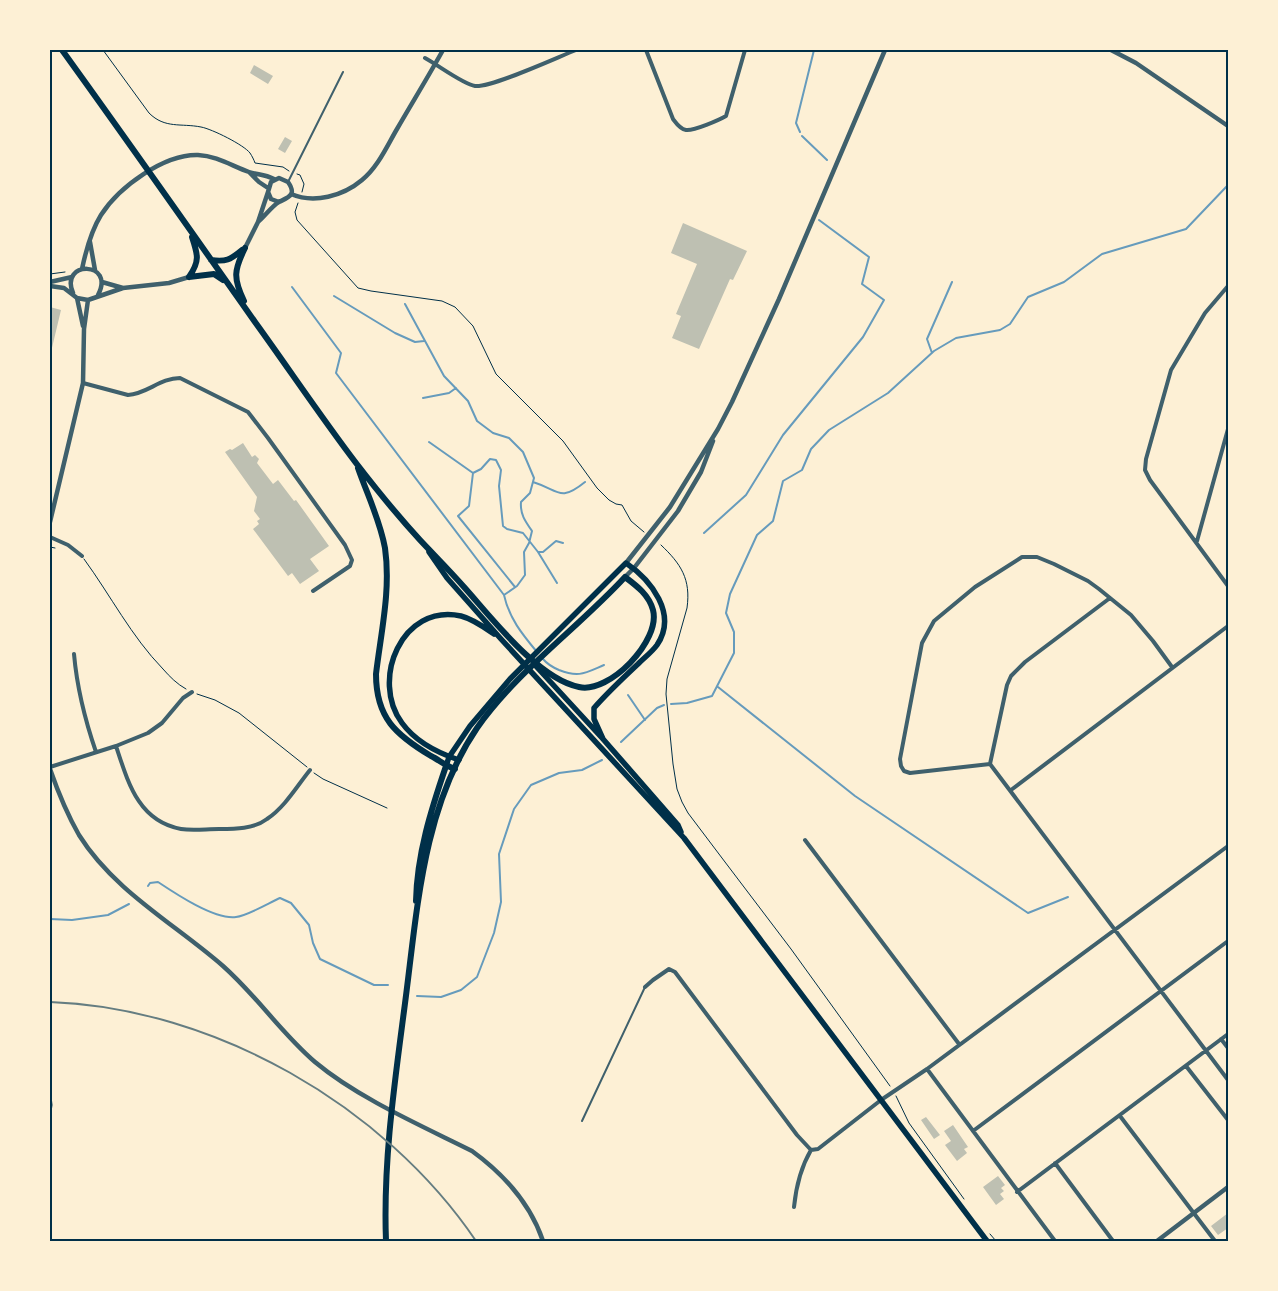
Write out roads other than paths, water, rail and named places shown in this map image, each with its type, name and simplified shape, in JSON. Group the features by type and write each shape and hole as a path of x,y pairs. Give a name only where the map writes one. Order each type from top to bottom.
{"highway":[{"path":"62,50 356,463 418,538 453,574 523,653 556,678 581,688 592,688 612,678 640,651 654,627 654,612 648,596 625,577 543,652 512,682 477,729 455,769 432,834 416,922 388,1147 385,1211 386,1241"},
{"path":"189,229 198,254 196,266 189,277"},
{"path":"211,260 223,262 245,248"},
{"path":"245,248 236,266 235,276 238,287 254,320"},
{"path":"189,277 214,274 226,281"},
{"path":"356,463 375,513 385,549 386,605 376,674 380,704 388,718 406,740 446,766 455,769"},
{"path":"416,922 416,888 421,852 430,811 446,766"}],"main road":[{"path":"418,538 447,578 501,639 684,838 988,1241"},
{"path":"543,652 626,563 634,568 657,592 663,607 664,626 658,644 594,708 594,719 603,739"},
{"path":"620,570 625,577"},
{"path":"459,760 449,757 417,738 401,723 390,694 389,675 396,650 405,636 421,622 444,615 470,619 501,639"},
{"path":"523,653 603,739 678,825 684,838"},
{"path":"446,766 449,757 470,726 512,682"}],"street":[{"path":"291,194 309,199 333,195 345,191 364,179 377,162 443,50"},
{"path":"425,58 468,84 480,86 576,50"},
{"path":"646,50 673,119 678,126 685,130 726,116 745,50"},
{"path":"626,563 670,507 718,428 747,371 886,50"},
{"path":"1111,50 1136,63 1228,126"},
{"path":"82,269 86,250 95,226 110,203 156,166 184,156 208,156 250,173 263,174 274,179 282,178 288,182 292,188 291,194 286,200 279,202 258,222"},
{"path":"250,173 268,190 271,199 279,202"},
{"path":"245,248 258,222 268,190 274,179"},
{"path":"90,241 94,270 102,282 98,296"},
{"path":"84,329 76,296 70,287 72,277 76,272 82,269 94,270"},
{"path":"50,282 72,277"},
{"path":"50,286 64,288 76,296 88,300 124,288 162,284 189,277"},
{"path":"102,282 124,288"},
{"path":"1228,286 1205,313 1171,370 1146,459 1145,470 1150,480 1197,541 1228,586"},
{"path":"50,522 82,383 84,329 88,300"},
{"path":"82,383 128,395 140,393 168,379 180,378 248,412 345,545 352,560 350,566 313,592"},
{"path":"625,577 678,511 701,472 718,428"},
{"path":"1197,541 1228,428"},
{"path":"50,537 68,545 82,556"},
{"path":"990,764 918,772 904,771 900,759 922,643 934,622 975,587 1022,558 1037,557 1088,581 1130,615 1153,641 1172,667"},
{"path":"990,764 1007,685 1011,676 1025,662 1110,598"},
{"path":"1011,790 1228,626"},
{"path":"74,654 76,679 96,752"},
{"path":"192,692 178,702 156,728 140,738 50,768 57,790 79,835 108,871 142,902 223,966 241,983 298,1047 316,1063 369,1098 472,1151 508,1181 528,1206 537,1223 543,1241"},
{"path":"116,746 133,794 143,807 158,820 181,829 247,827 267,820 310,770"},
{"path":"990,764 1228,1080"},
{"path":"805,840 959,1044"},
{"path":"811,1150 818,1149 881,1100 1228,846"},
{"path":"973,1130 1228,941"},
{"path":"645,988 669,969 675,972 797,1136 811,1150"},
{"path":"1017,1192 1228,1034"},
{"path":"1222,1039 1228,1048"},
{"path":"1186,1066 1228,1120"},
{"path":"927,1068 1055,1241"},
{"path":"1120,1116 1215,1241"},
{"path":"794,1207 798,1183 811,1150"},
{"path":"1055,1164 1113,1241"},
{"path":"1157,1241 1228,1187"},
{"path":"878,1241 884,1240"}],"lane":[{"path":"288,182 343,72"},
{"path":"582,1121 645,988"}],"waterway":[{"path":"800,132 796,123 814,50"},
{"path":"802,136 827,160"},
{"path":"671,704 687,703 712,696 734,653 734,632 726,613 730,594 757,535 773,521 783,481 802,470 811,449 829,430 888,393 934,351 956,338 1000,330 1010,324 1028,297 1064,282 1102,254 1186,229 1228,185"},
{"path":"704,533 746,495 783,435 863,337 884,300 862,284 869,257 819,220"},
{"path":"932,353 927,339 952,282"},
{"path":"292,287 341,353 336,373 504,595 506,603 521,632 537,652"},
{"path":"334,296 395,333 415,342 424,341"},
{"path":"405,304 444,376 468,401 477,421 493,433 509,438 523,452 534,478 530,493 521,502 522,514 532,531 524,552 525,575 517,586 504,595"},
{"path":"423,398 449,393 456,388"},
{"path":"429,442 473,473 469,506 458,516 515,587"},
{"path":"473,473 481,469 490,459 496,460 501,470 499,486 503,526 507,529 523,533 538,552 543,552 556,541 563,543"},
{"path":"533,482 559,493 570,492 585,482"},
{"path":"538,552 557,583"},
{"path":"543,659 554,668 572,674 587,672 604,665"},
{"path":"718,687 855,796 1028,913 1068,897"},
{"path":"628,695 645,720"},
{"path":"621,742 657,708 664,705"},
{"path":"417,996 441,997 461,990 477,977 494,933 501,902 499,854 514,809 531,785 559,773 582,770 602,760"},
{"path":"148,886 150,883 158,882 196,905 227,917 246,914 280,898 291,903 309,925 313,943 320,959 374,985 388,985"},
{"path":"50,919 72,920 108,915 129,904"}],"railway":[{"path":"50,1002 112,1008 173,1023 233,1044 290,1073 344,1107 394,1147 438,1192 476,1241"}]}
